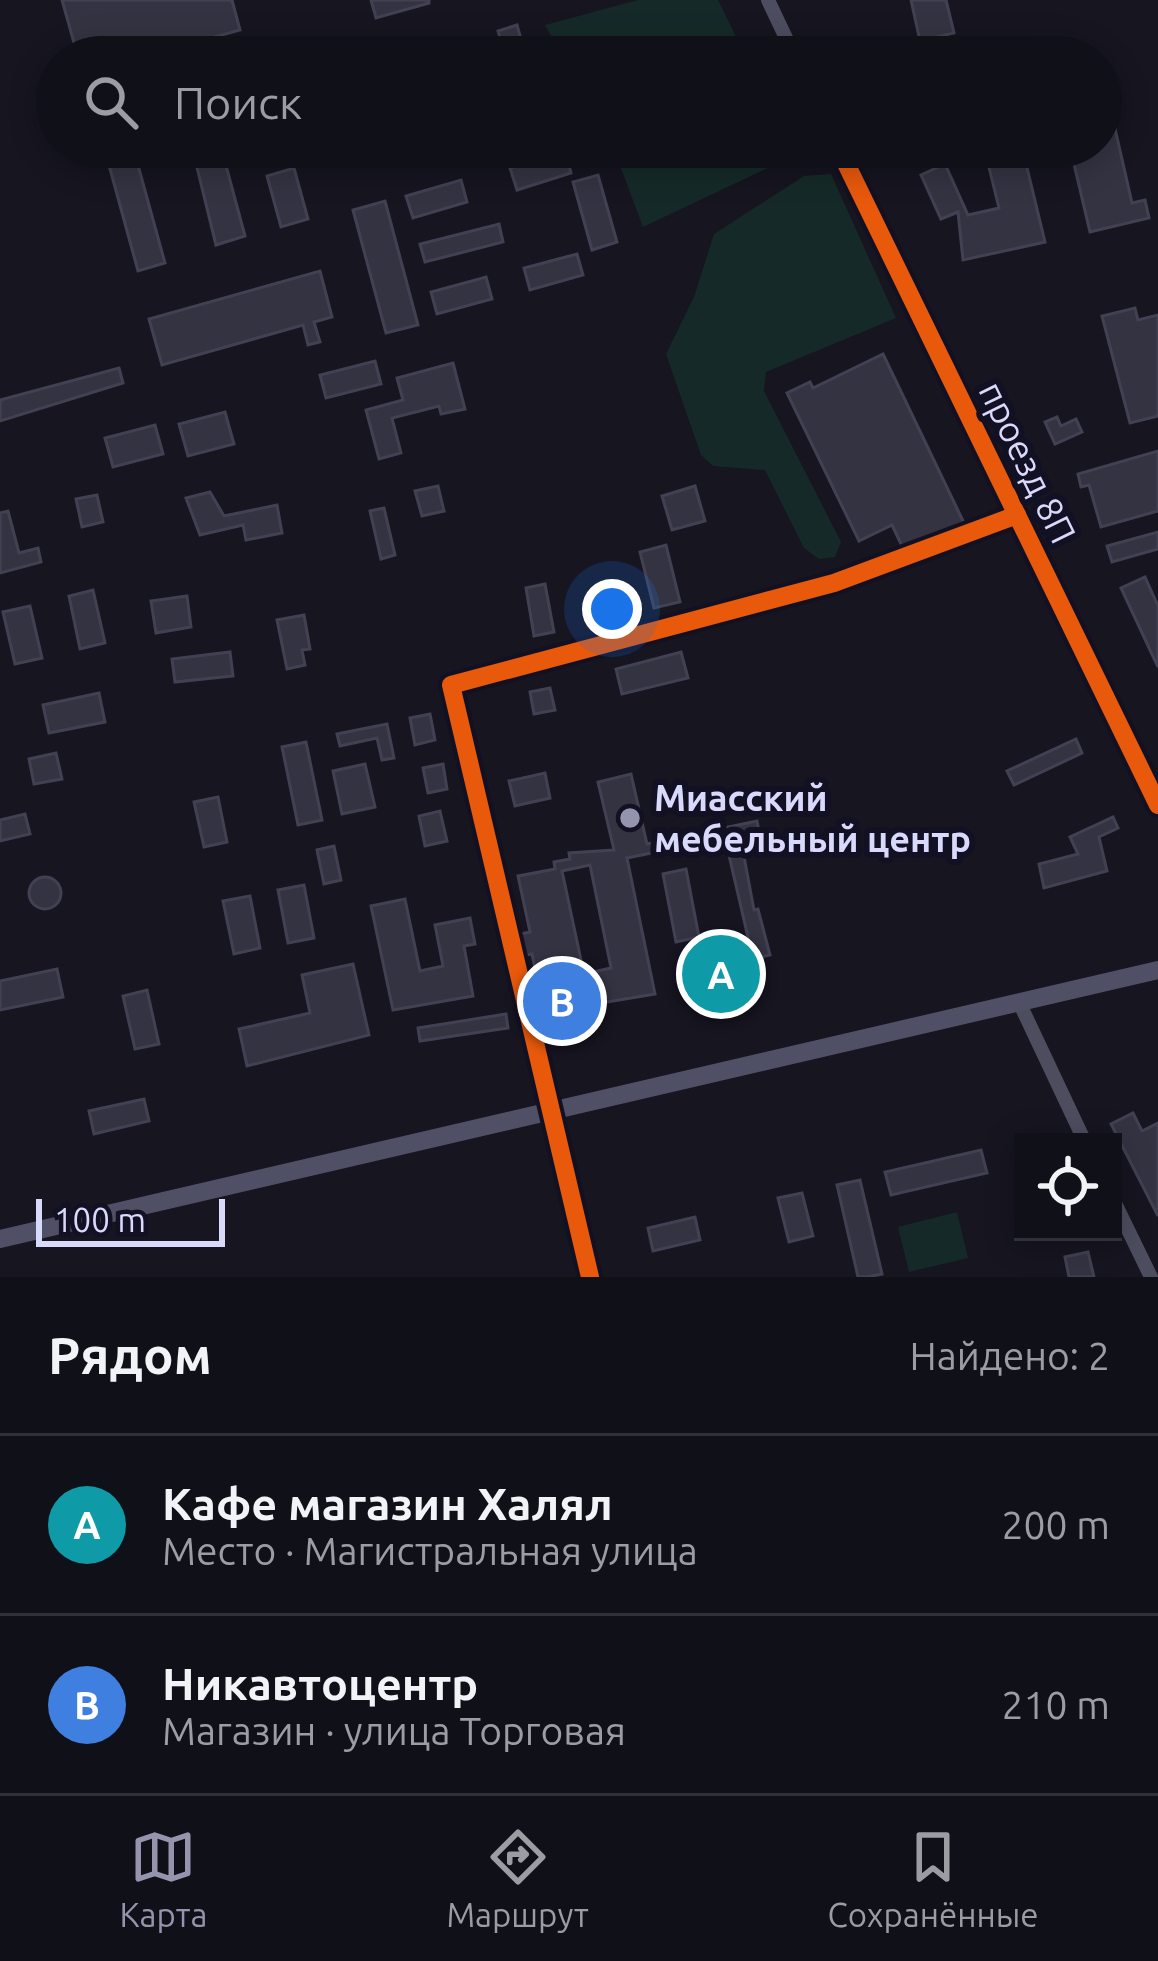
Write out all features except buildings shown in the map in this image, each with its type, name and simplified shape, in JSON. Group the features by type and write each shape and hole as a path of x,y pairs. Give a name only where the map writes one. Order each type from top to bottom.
{"main road":[{"path":"0,1239 1158,970"}],"street":[{"path":"768,0 785,36"},
{"name":"проезд 8П","path":"848,168 1158,806"},
{"path":"590,1277 451,685 834,584 1017,515"},
{"path":"1019,1002 1081,1133"},
{"path":"1122,1217 1151,1277"}],"green space":[{"path":"638,0 718,0 736,36 551,36 545,25"},
{"path":"621,168 768,168 643,227"},
{"path":"831,174 896,318 766,372 764,391 841,542 835,557 819,559 804,548 765,470 713,466 701,455 666,354 694,297 714,234 804,176"},
{"path":"957,1212 968,1258 909,1272 898,1227"}],"cycle path":[{"path":"848,168 1158,805"},
{"path":"590,1277 451,685 834,583 1017,515"}],"place":[{"name":"Миасский мебельный центр","path":"630,818"},
{"name":"Кафе магазин Халял","path":"721,974"},
{"name":"Никавтоцентр","path":"562,1001"}]}
